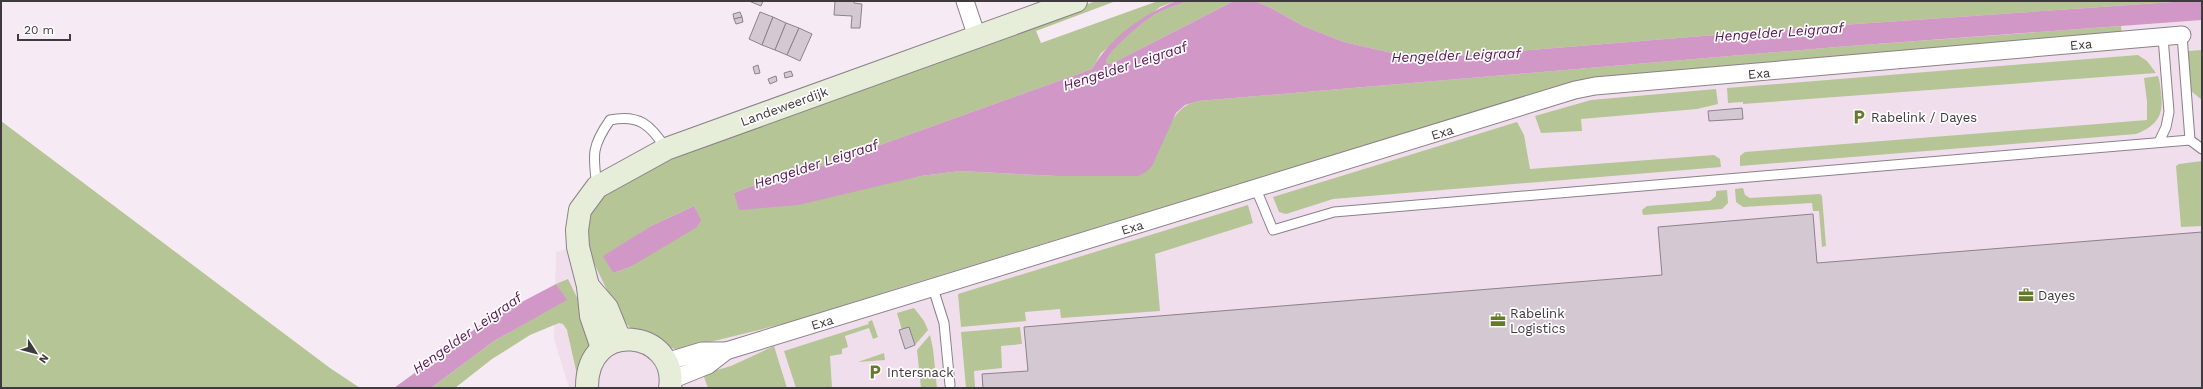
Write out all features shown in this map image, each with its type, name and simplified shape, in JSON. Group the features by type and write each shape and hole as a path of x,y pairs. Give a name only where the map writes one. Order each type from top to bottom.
{"street":[{"path":"965,1 977,37"},
{"name":"Landeweerdijk","path":"611,344 607,308 588,286 578,247 577,230 580,210 597,187 666,149 1076,1"},
{"name":"Exa","path":"669,376 708,365 726,351 1256,190 1575,90 1595,86 2182,35"},
{"path":"587,388 586,375 592,360 611,344 634,339 647,343 658,351 669,376"}],"lane":[{"path":"2182,35 2190,140"},
{"path":"2159,142 2166,127 2169,112 2163,37"},
{"path":"597,187 593,156 598,137 610,120 623,117 638,120 655,131 666,149"},
{"path":"1256,190 1273,230 1334,212 2159,142 2190,140 2202,149"},
{"path":"933,288 946,331 951,387"}],"shaded area":[{"path":"1183,1 2202,1 2202,388 569,388 554,339 556,252 736,202"}],"green space":[{"path":"1096,1 1116,1 1036,31 1041,43 1158,1 1176,1 1160,7 1101,53 1092,69 819,167 765,182 734,193 875,185 921,176 960,171 1057,176 1171,123 1182,109 1189,104 1198,101 1849,46 2121,26 2122,35 1584,79 791,322 677,350 637,334 621,319 591,257 587,227 589,218 606,193 678,154","holes":["694,206 699,218 630,267 613,273 604,256 651,226"]},
{"path":"1188,1 1234,1 1113,63 1108,64 1106,62 1112,50 1142,23 1158,13"},
{"path":"1252,1 2187,1 1827,26 1418,59 1344,42 1303,26 1271,8"},
{"path":"2202,50 2202,100 2191,91 2188,51"},
{"path":"2138,55 2147,61 2156,73 1743,104 1743,102 1728,103 1727,88"},
{"path":"2158,76 2162,100 2160,113 2158,118 2150,127 2136,134 1740,166 1740,156 1745,152 2147,120 2147,101 2144,78"},
{"path":"1716,89 1718,104 1697,109 1581,119 1582,131 1541,133 1535,116 1591,100"},
{"path":"1,121 330,368 360,388 1,388"},
{"path":"1517,122 1524,135 1530,169 1714,155 1720,159 1721,167 1333,199 1286,214 1279,212 1273,197"},
{"path":"2202,161 2202,226 2181,227 2176,166 2179,164"},
{"path":"1743,188 1745,195 1750,198 1820,194 1822,196 1826,246 1822,247 1819,211 1813,211 1812,203 1743,207 1736,202 1735,189"},
{"path":"1727,190 1728,203 1722,209 1643,215 1642,210 1647,206 1710,201 1716,196 1716,191"},
{"path":"1248,205 1253,223 1155,254 1160,311 1061,318 1060,309 1025,312 1026,321 961,327 958,294"},
{"path":"568,279 582,308 590,346 580,388 567,330 563,324 559,323 530,335 492,359 455,388 431,388 494,341 566,300 556,284"},
{"path":"914,308 924,321 928,330 915,345 909,327 902,330 897,313"},
{"path":"872,320 878,337 873,339 869,328 845,336 848,347 842,349 842,354 830,356 832,388 796,388 784,351 869,324 868,322"},
{"path":"1020,327 1022,344 1001,346 1002,368 974,371 975,388 966,388 961,332"},
{"path":"930,335 937,388 921,388 917,350"},
{"path":"774,346 787,388 708,388 703,374 731,366"},
{"path":"884,353 885,360 858,362"}],"water":[{"name":"Hengelder Leigraaf","path":"1176,1 1188,1 1162,11 1149,18 1119,44 1108,57 1106,62 1108,64 1113,63 1234,1 1254,1 1271,8 1303,26 1344,42 1418,59 1827,26 2187,1 2202,1 2202,20 1849,46 1198,101 1185,105 1176,113 1152,166 1146,172 1138,176 1057,176 960,171 921,176 798,205 739,210 734,193 744,189 819,167 1092,69 1108,47 1128,28 1151,13"},
{"path":"694,206 701,220 697,227 630,267 613,273 603,256 651,226"},
{"path":"556,284 567,300 494,341 431,388 394,388 486,321"}],"building":[{"path":"749,1 763,1 761,6"},
{"path":"835,1 854,1 854,3 862,4 860,28 851,28 852,16 834,15"},
{"path":"740,12 742,17 734,19 733,14"},
{"path":"760,12 773,17 762,45 749,39"},
{"path":"742,17 743,22 736,24 734,19"},
{"path":"773,17 786,23 775,50 762,45"},
{"path":"786,23 799,28 787,55 775,50"},
{"path":"799,28 812,34 800,61 787,55"},
{"path":"758,65 760,73 755,74 753,67"},
{"path":"791,71 793,76 785,78 784,73"},
{"path":"776,76 777,81 770,84 768,79"},
{"path":"1742,108 1743,119 1709,121 1708,111"},
{"path":"1813,214 1817,263 2202,232 2202,388 983,388 982,374 1028,371 1024,327 1662,275 1658,227"},
{"path":"909,327 915,345 905,349 899,330"}],"place":[{"name":"Rabelink / Dayes","path":"1859,117"},
{"name":"Dayes","path":"2026,295"},
{"name":"Rabelink Logistics","path":"1498,320"},
{"name":"Intersnack","path":"875,372"}]}
